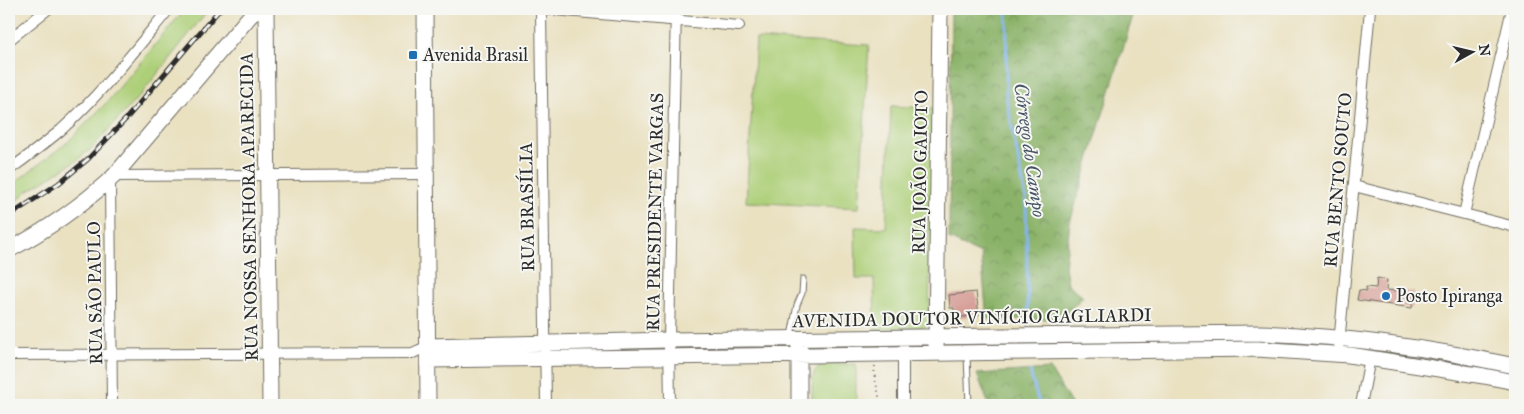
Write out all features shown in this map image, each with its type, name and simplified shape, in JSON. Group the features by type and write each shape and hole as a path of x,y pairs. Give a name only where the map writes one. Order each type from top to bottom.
{"street":[{"path":"9,40 48,9"},
{"path":"9,170 68,122 117,72 169,9"},
{"path":"9,250 49,227 112,178 256,9"},
{"name":"RUA NOSSA SENHORA APARECIDA","path":"266,9 270,405"},
{"path":"425,9 428,405"},
{"path":"541,9 642,13 675,20 739,26"},
{"name":"RUA BRASÍLIA","path":"541,9 546,405"},
{"name":"RUA PRESIDENTE VARGAS","path":"670,405 669,340 676,9"},
{"name":"RUA JOÃO GAIOTO","path":"937,337 940,9"},
{"name":"RUA BENTO SOUTO","path":"1338,354 1370,9"},
{"path":"1464,214 1513,9"},
{"path":"242,26 258,33 266,46"},
{"path":"112,178 426,174"},
{"name":"RUA SÃO PAULO","path":"112,178 112,405"},
{"path":"1354,186 1515,227"},
{"name":"AVENIDA DOUTOR VINÍCIO GAGLIARDI","path":"428,353 545,343 669,340 1259,333 1340,337 1485,359 1515,366"},
{"path":"1157,334 1157,350"},
{"path":"903,405 902,347 911,337"},
{"path":"927,353 933,348 937,337"},
{"path":"794,339 799,355 799,405"},
{"name":"AVENIDA DOUTOR VINÍCIO GAGLIARDI","path":"428,353 545,359 1257,348 1370,358 1515,382"},
{"path":"9,355 428,353"},
{"path":"1361,405 1370,358"}],"lane":[{"path":"794,339 797,305 802,292 803,279"},
{"path":"967,353 969,405"}],"path":[{"path":"876,354 874,369 880,399 879,405"}],"green space":[{"path":"185,9 209,9 142,93 91,149 76,161 27,191 9,209 9,187 69,141 108,101"},
{"path":"951,9 1135,9 1070,222 1065,267 1068,284 1083,297 1061,319 987,319 981,254 949,239"},
{"path":"756,39 869,45 859,208 746,202"},
{"path":"891,106 933,108 929,322 926,326 920,328 875,329 874,279 856,279 855,227 886,228"},
{"path":"831,364 856,364 856,405 812,405 814,373 818,368"},
{"path":"1050,369 1072,405 989,405 977,374"}],"building":[{"name":"Posto Ipiranga","path":"1377,278 1387,280 1386,290 1414,292 1412,308 1357,300 1359,290 1366,291 1366,287 1376,288"},
{"path":"976,292 979,315 955,318 954,308 950,308 949,295"}],"waterway":[{"name":"Córrego do Campo","path":"1007,9 1006,97 1026,199 1028,325"},
{"name":"Córrego do Campo","path":"1030,372 1041,405"}],"railway":[{"path":"9,216 59,183 88,159 125,120 220,9"}],"place":[{"name":"Avenida Brasil","path":"413,55"},
{"name":"Posto Ipiranga","path":"1386,296"}]}
